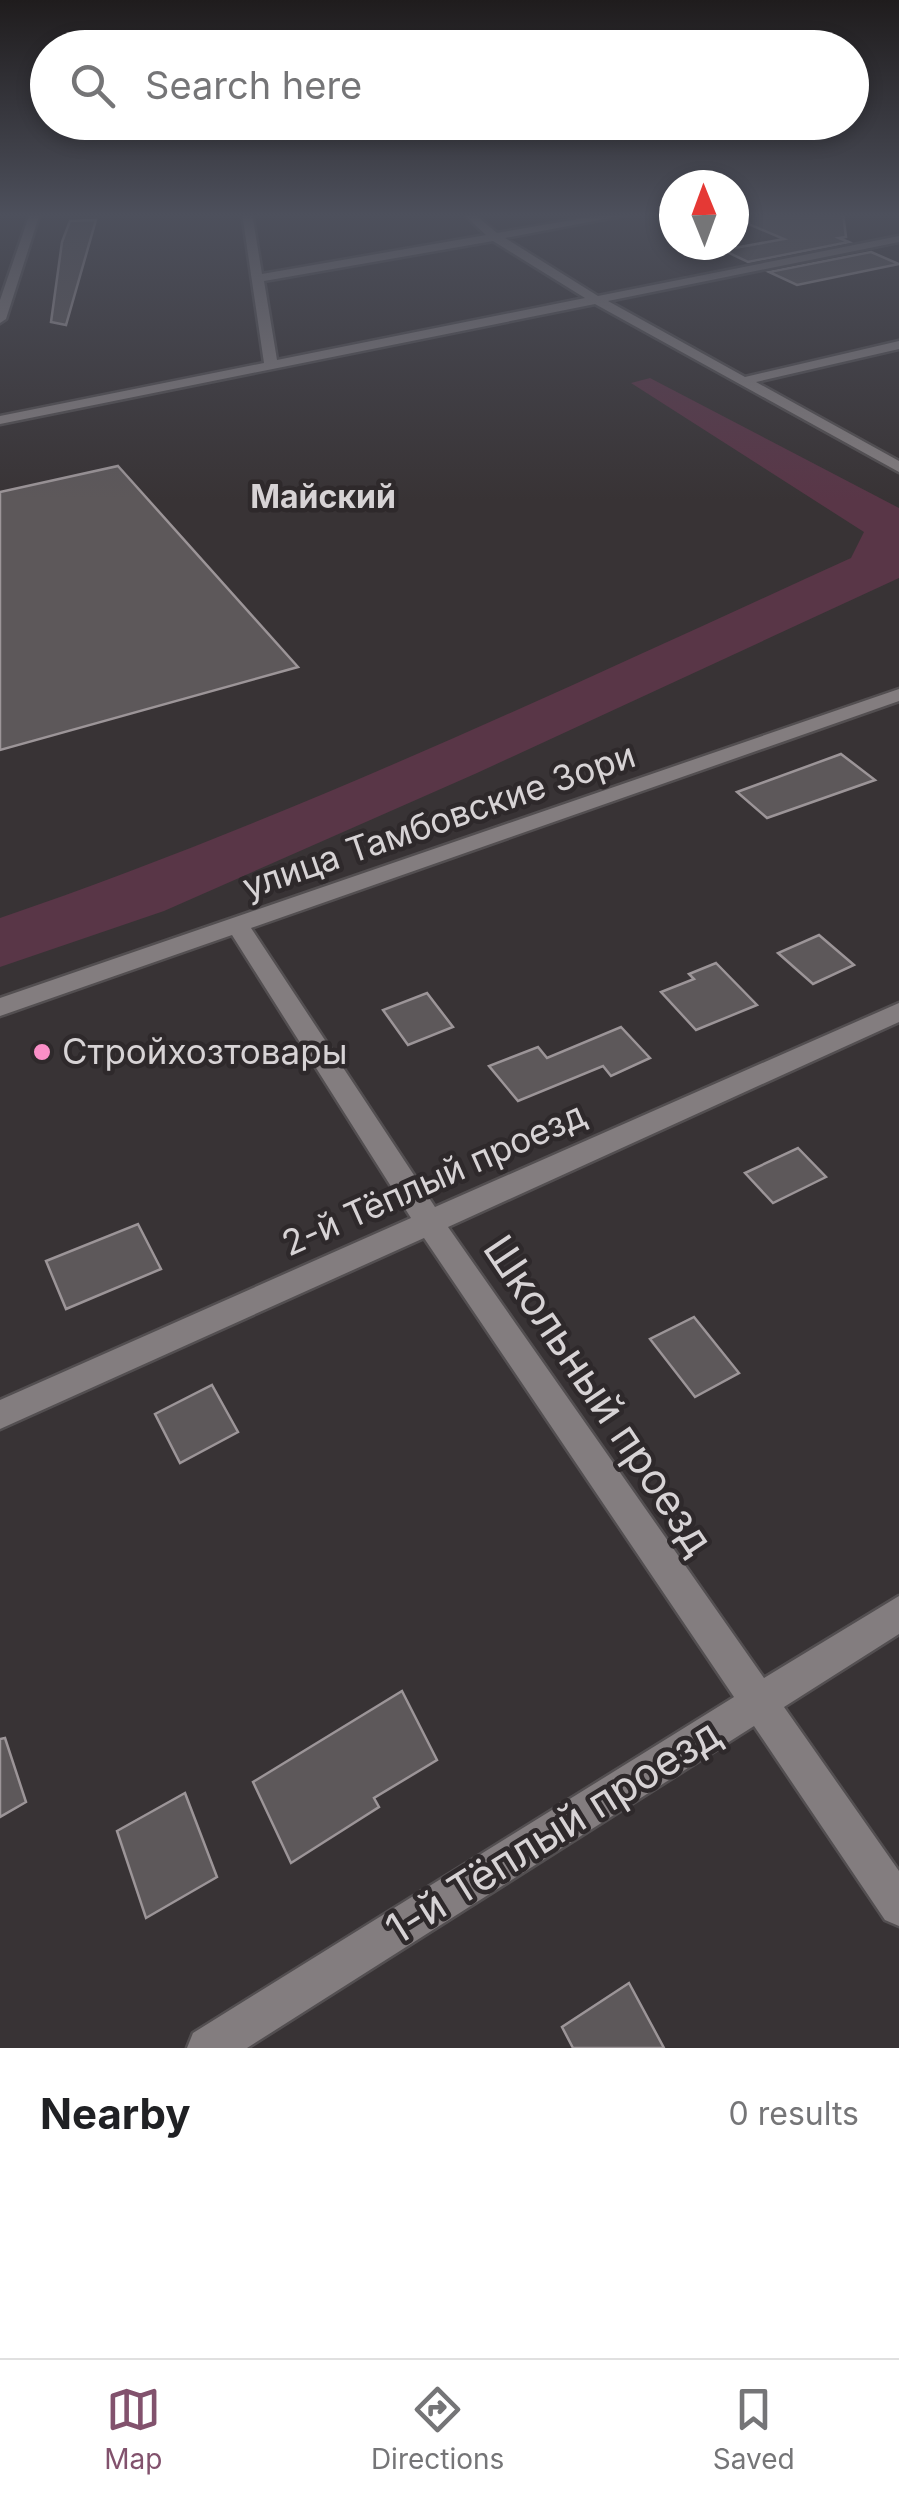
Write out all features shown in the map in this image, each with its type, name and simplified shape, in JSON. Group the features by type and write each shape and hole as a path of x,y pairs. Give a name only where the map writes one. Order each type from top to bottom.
{"street":[{"path":"264,309 272,366"},
{"path":"0,420 555,309"},
{"path":"613,309 899,467"},
{"path":"744,381 899,344"},
{"name":"улица Тамбовские Зори","path":"0,1007 899,695"},
{"name":"Школьный проезд","path":"238,926 429,1222 899,1906"},
{"name":"2-й Тёплый проезд","path":"0,1415 899,1012"},
{"name":"1-й Тёплый проезд","path":"208,2048 899,1614"}],"shaded area":[{"path":"650,378 899,508 899,578 477,773 164,911 0,967 0,918 323,794 851,558 864,532 631,383"}],"building":[{"path":"53,309 71,309 66,325 51,322"},
{"path":"118,466 298,667 0,750 0,492"},
{"path":"841,754 875,780 767,818 737,792"},
{"path":"819,935 854,965 813,984 778,953"},
{"path":"716,963 757,1005 696,1030 661,992 694,979 689,974"},
{"path":"427,993 453,1027 408,1045 383,1010"},
{"path":"621,1027 650,1058 611,1076 603,1066 518,1101 489,1066 538,1047 547,1058"},
{"path":"798,1148 826,1177 773,1203 745,1173"},
{"path":"138,1224 161,1269 66,1309 46,1261"},
{"path":"694,1317 739,1373 695,1397 650,1339"},
{"path":"212,1385 238,1432 180,1463 155,1414"},
{"path":"402,1691 437,1760 374,1798 379,1807 291,1863 253,1782"},
{"path":"5,1738 26,1802 0,1817 0,1739"},
{"path":"185,1793 217,1877 146,1918 117,1831"},
{"path":"629,1983 664,2048 573,2048 562,2027"}],"place":[{"name":"Стройхозтовары","path":"42,1052"}],"district":[{"name":"Майский","path":"323,497"}]}
